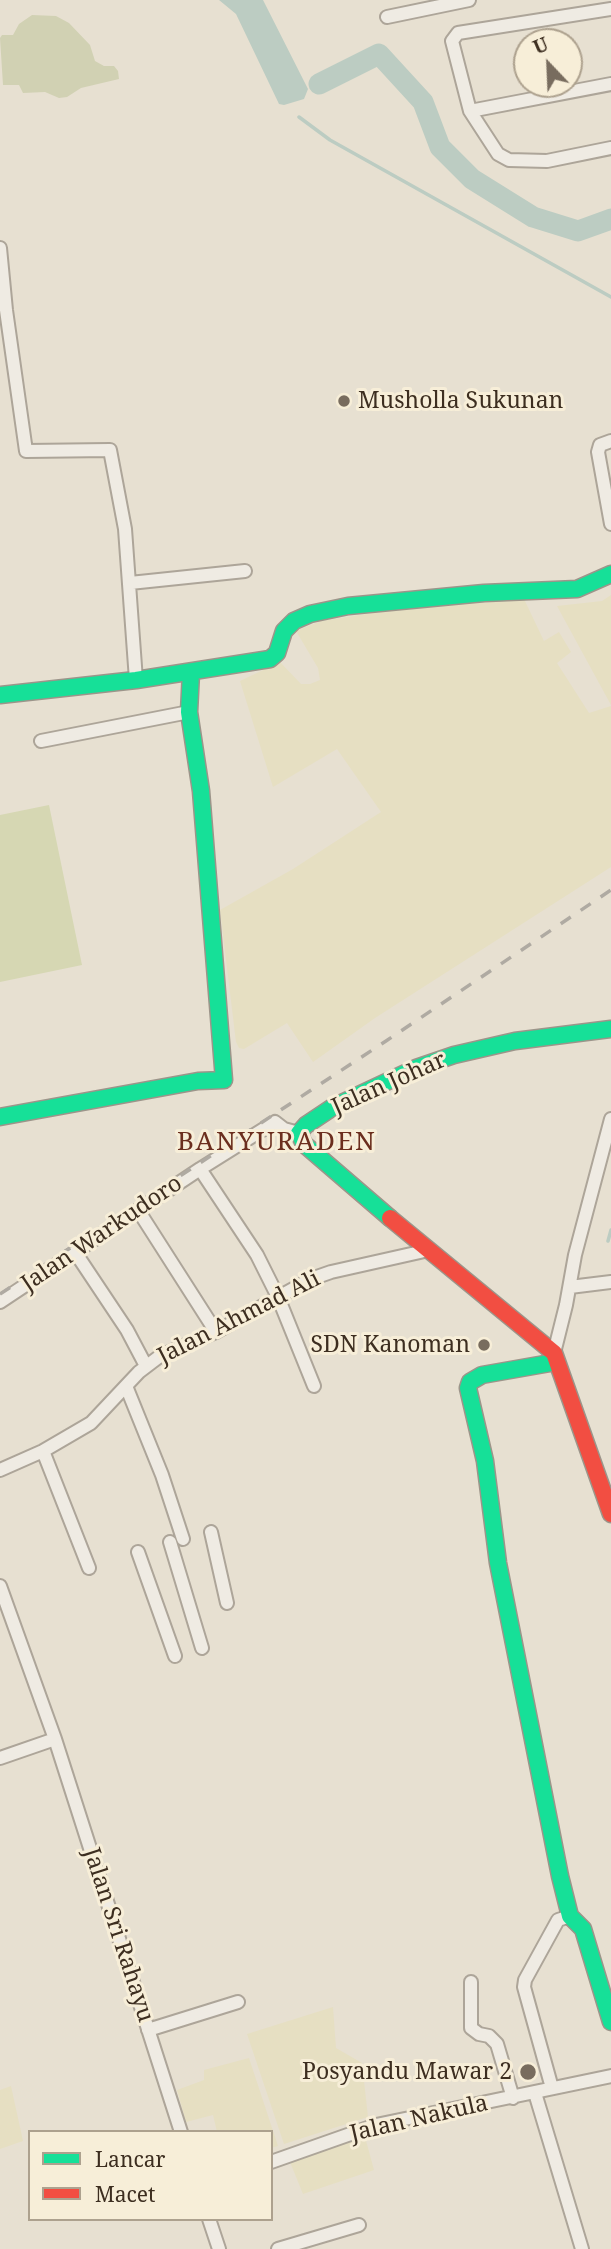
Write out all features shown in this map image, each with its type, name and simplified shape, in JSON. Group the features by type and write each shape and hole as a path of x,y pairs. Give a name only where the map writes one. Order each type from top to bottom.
{"street":[{"path":"387,17 470,0"},
{"path":"611,9 458,33 452,46 470,111 498,153 509,160 547,161 611,148"},
{"path":"470,111 611,84"},
{"path":"0,248 26,451 110,450 125,528 136,680"},
{"path":"611,441 598,447 611,524"},
{"path":"130,583 245,571"},
{"path":"0,695 136,680 275,657 284,631 294,621 310,614 348,606 395,600 577,589 611,574"},
{"path":"0,1117 198,1081 223,1080 201,792 189,712 191,672"},
{"path":"41,741 189,712"},
{"name":"Jalan Johar","path":"299,1133 306,1125 333,1107 416,1068 454,1055 515,1041 611,1029"},
{"path":"555,1358 575,1255 611,1119"},
{"name":"Jalan Warkudoro","path":"0,1302 275,1122 284,1129 299,1133"},
{"path":"299,1133 304,1144 346,1182 555,1358 611,1514"},
{"path":"200,1169 240,1227 278,1297 314,1386"},
{"path":"138,1210 216,1332"},
{"name":"Jalan Ahmad Ali","path":"0,1470 43,1451 91,1423 146,1366 160,1356 216,1332 311,1279 429,1250"},
{"path":"75,1252 127,1330 146,1366"},
{"path":"570,1287 611,1282"},
{"path":"555,1358 482,1374 470,1382 468,1388 485,1461 498,1563 560,1876 570,1916 583,1929 611,2022"},
{"path":"126,1386 162,1475 183,1539"},
{"path":"43,1451 89,1567"},
{"path":"211,1532 228,1603"},
{"path":"170,1542 202,1648"},
{"path":"138,1552 175,1656"},
{"name":"Jalan Sri Rahayu","path":"0,1586 55,1739 180,2130"},
{"path":"0,1758 55,1739"},
{"path":"552,2088 524,1987 525,1980 558,1920 570,1916"},
{"path":"471,1982 471,2028 479,2034 489,2036 497,2044 513,2098"},
{"path":"148,2030 238,2002"},
{"name":"Jalan Nakula","path":"273,2161 376,2126 611,2076"},
{"path":"536,2093 582,2249"},
{"path":"210,2221 219,2249"},
{"path":"278,2249 359,2225"}],"shaded area":[{"path":"219,0 263,0 308,89 304,99 279,104 236,14"},
{"path":"611,595 611,705 557,606 602,601"},
{"path":"524,599 544,641 559,632 571,652 557,663 589,713 611,706 611,867 375,1018 313,1062 287,1023 244,1049 239,1048 236,1042 220,910 293,869 381,812 337,749 273,787 240,681 280,662 301,684 320,680 318,668 296,631 321,621 387,611"},
{"path":"333,2007 336,2048 362,2063 368,2117 284,2144 247,2034"},
{"path":"249,2058 273,2130 217,2130 213,2115 186,2122 177,2090 204,2080 204,2070"},
{"path":"11,2086 23,2141 0,2149 0,2090"},
{"path":"273,2131 278,2146 273,2147"},
{"path":"365,2137 374,2170 303,2194 290,2162"}],"green space":[{"path":"32,15 56,16 69,23 90,45 95,61 104,66 114,66 119,79 81,88 67,97 59,98 45,92 23,93 19,85 3,85 0,38 2,35 13,35 19,24"},
{"path":"49,805 82,965 0,982 0,815"}],"waterway":[{"path":"319,84 379,54 423,102 440,147 472,179 533,217 578,231 611,219"},
{"path":"299,117 330,140 611,297"},
{"path":"608,1241 611,1230"}],"railway":[{"path":"0,1294 611,890"}],"traffic: fast":[{"path":"0,695 136,680 270,659 277,653 284,631 294,621 310,614 348,606 484,593 577,589 611,574"},
{"path":"0,1117 198,1081 224,1080 201,791 189,712 191,672"},
{"path":"390,1218 304,1144 299,1133 306,1125 333,1107 416,1068 454,1055 515,1041 611,1029"},
{"path":"556,1362 482,1375 470,1382 468,1388 485,1461 498,1563 560,1876 570,1916 583,1929 611,2022"}],"traffic: jam":[{"path":"390,1218 554,1353 611,1514"}],"place":[{"name":"Musholla Sukunan","path":"344,401"},
{"name":"SDN Kanoman","path":"484,1345"},
{"name":"Posyandu Mawar 2","path":"528,2072"}],"district":[{"name":"BANYURADEN","path":"277,1143"}]}
